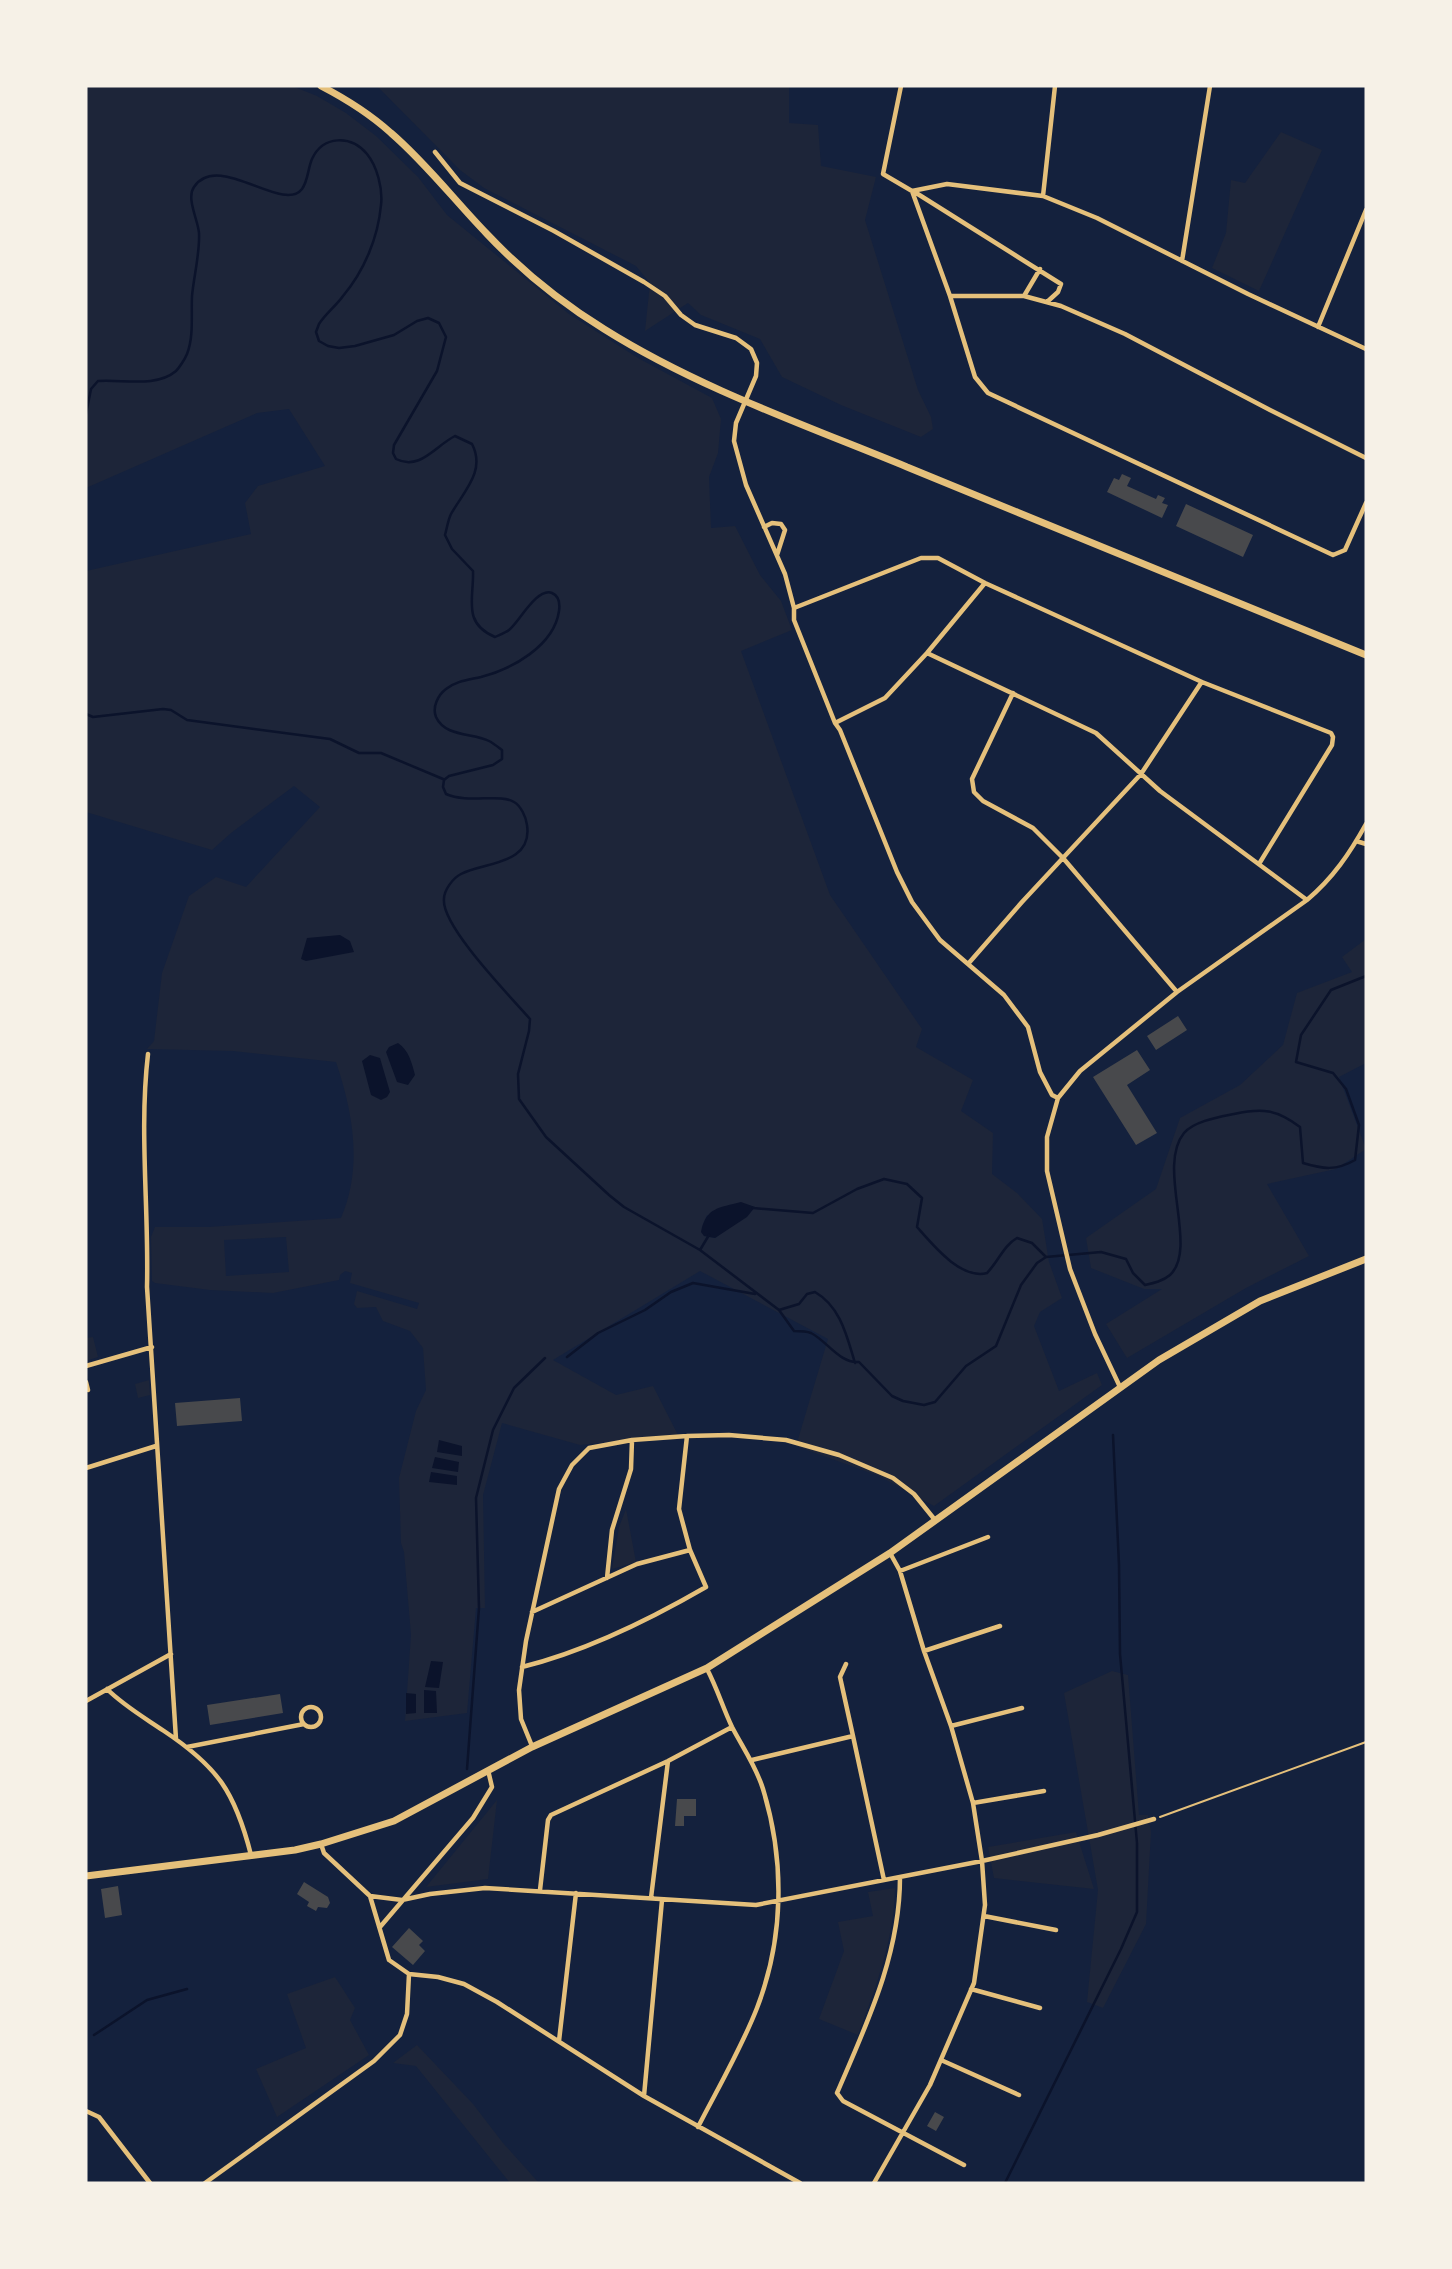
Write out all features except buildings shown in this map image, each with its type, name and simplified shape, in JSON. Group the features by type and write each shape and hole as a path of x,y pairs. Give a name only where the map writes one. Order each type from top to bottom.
{"main road":[{"path":"321,86 353,104 391,133 524,269 602,328 645,354 804,425 1366,656"},
{"path":"86,1876 321,1844 394,1821 532,1747 707,1668 890,1553 1159,1360 1260,1301 1366,1259"}],"street":[{"path":"901,86 883,174 1061,284 1059,292 1047,302"},
{"path":"1043,196 1055,86"},
{"path":"1182,261 1210,86"},
{"path":"435,152 460,183 554,231 644,282 665,296 681,315 695,326 746,344 751,349 757,363 754,380 736,423 734,441 746,485 785,574 794,608 794,620 835,723 912,902 940,940 1004,995 1028,1027 1040,1072 1052,1095 1058,1098"},
{"path":"912,191 947,184 1043,196 1097,218 1366,349"},
{"path":"912,191 950,296 975,377 988,393 1333,555 1345,550 1366,503"},
{"path":"1318,327 1366,211"},
{"path":"1024,296 1040,269"},
{"path":"950,296 1024,296 1061,306 1125,334 1366,458"},
{"path":"764,527 772,523 781,524 785,530 777,555"},
{"path":"794,608 930,556 1202,682 1325,729 1333,737 1332,745 1259,864"},
{"path":"835,723 885,698 928,653 985,583"},
{"path":"928,653 1096,733 1160,792 1307,900"},
{"path":"968,964 1141,774 1202,682"},
{"path":"1013,693 972,779 974,792 983,801 1033,828 1063,858 1177,992"},
{"path":"1120,1388 1095,1334 1070,1269 1062,1238 1047,1160 1047,1138 1058,1098 1080,1071 1177,992 1307,900 1336,872 1366,824"},
{"path":"1356,841 1366,844"},
{"path":"148,1054 143,1116 148,1225 147,1287 176,1739"},
{"path":"86,1366 152,1347"},
{"path":"86,1382 88,1390"},
{"path":"532,1747 521,1719 519,1690 522,1667 559,1489 572,1465 589,1448 632,1440 729,1434 786,1440 839,1455 893,1478 914,1494 935,1520"},
{"path":"522,1667 554,1659 659,1614 706,1587 690,1550 679,1509 687,1436"},
{"path":"607,1578 612,1530 631,1469 632,1440"},
{"path":"86,1468 156,1446"},
{"path":"900,1571 988,1537"},
{"path":"533,1612 637,1564 690,1550"},
{"path":"874,2183 930,2085 971,1989 985,1905 982,1861 973,1803 951,1726 924,1651 900,1571 890,1553"},
{"path":"924,1651 1000,1626"},
{"path":"86,1701 171,1654"},
{"path":"846,1664 841,1677 884,1880"},
{"path":"698,2127 757,2008 778,1925 780,1901 776,1854 763,1791 752,1760 732,1727 707,1668"},
{"path":"107,1689 187,1747 216,1773 230,1792 251,1855"},
{"path":"187,1747 304,1724 310,1727 319,1723 319,1710 313,1706 304,1709 301,1718 304,1724"},
{"path":"951,1726 1022,1708"},
{"path":"540,1890 548,1820 551,1815 668,1761 732,1727"},
{"path":"752,1760 853,1736"},
{"path":"651,1899 668,1761"},
{"path":"380,1928 473,1818 492,1787 488,1770"},
{"path":"973,1803 1044,1791"},
{"path":"370,1896 402,1900 485,1888 756,1905 982,1861 1154,1819"},
{"path":"321,1844 324,1853 370,1896 389,1961 409,1975 438,1977 464,1984 644,2096 800,2183"},
{"path":"900,1877 900,1906 891,1954 874,2007 837,2093 843,2101 964,2165"},
{"path":"558,2041 576,1893"},
{"path":"644,2096 663,1900"},
{"path":"984,1916 1056,1930"},
{"path":"205,2183 374,2061 400,2035 407,2014 409,1975"},
{"path":"971,1989 1040,2008"},
{"path":"941,2060 1019,2095"},
{"path":"86,2111 99,2116 150,2183"}],"path":[{"path":"1154,1819 1366,1742"}],"shaded area":[{"path":"86,86 292,86 317,96 346,113 376,136 418,177 447,215 569,314 638,358 712,398 721,419 718,453 709,477 711,528 735,526 760,575 781,601 792,630 741,651 830,895 922,1029 916,1047 973,1080 961,1111 993,1133 992,1174 1017,1193 1042,1219 1049,1262 1062,1298 1040,1312 1034,1326 1059,1391 1097,1373 1102,1385 934,1506 879,1476 796,1446 828,1339 700,1271 553,1360 616,1395 653,1386 678,1435 580,1445 502,1423 483,1495 485,1608 476,1608 467,1713 405,1721 411,1635 401,1543 399,1478 416,1411 426,1390 423,1348 410,1331 383,1321 376,1307 357,1308 354,1304 357,1291 417,1309 419,1303 350,1283 352,1273 345,1271 339,1280 273,1293 210,1290 152,1281 151,1237 155,1227 209,1227 341,1218 348,1199 354,1160 353,1140 347,1101 336,1062 233,1051 147,1049 154,1041 162,973 189,896 216,877 246,887 320,807 294,786 212,850 86,812 86,571 251,534 245,503 258,486 325,466 289,409 257,413 86,488","holes":["707,1215 730,1227 715,1238 704,1236 702,1227","286,1237 289,1272 226,1276 224,1240"]},
{"path":"377,86 789,86 789,123 818,125 821,166 876,177 865,220 918,390 931,417 933,429 921,437 841,405 782,377 760,339 701,315 688,303 645,331 650,283 636,266 484,188 460,170"},
{"path":"1281,132 1322,150 1259,291 1212,268 1226,233 1231,180 1245,183"},
{"path":"340,935 350,941 354,952 306,961 301,959 307,938"},
{"path":"1366,939 1366,1063 1339,1077 1366,1149 1336,1169 1267,1184 1309,1256 1246,1288 1127,1358 1106,1324 1162,1289 1144,1289 1091,1268 1086,1238 1156,1189 1180,1118 1240,1085 1283,1045 1297,993 1352,972 1342,957"},
{"path":"398,1043 407,1053 415,1075 408,1085 397,1082 386,1052 389,1047"},
{"path":"370,1055 380,1058 390,1092 381,1100 371,1095 362,1061"},
{"path":"741,1202 755,1207 747,1217 715,1238 704,1236 701,1232 703,1224 710,1213"},
{"path":"93,1337 98,1357 86,1361 86,1338"},
{"path":"149,1380 150,1395 138,1398 135,1384"},
{"path":"439,1440 462,1446 462,1456 437,1452"},
{"path":"435,1457 459,1462 458,1472 432,1468"},
{"path":"431,1472 457,1476 457,1485 429,1482"},
{"path":"626,1509 636,1562 612,1569 619,1527"},
{"path":"431,1661 443,1662 439,1688 425,1687"},
{"path":"1112,1671 1128,1675 1139,1815 1148,1815 1151,1832 1146,1924 1103,2008 1087,2002 1098,1890 1064,1693"},
{"path":"424,1690 436,1691 437,1713 424,1713"},
{"path":"406,1693 416,1694 416,1713 406,1714"},
{"path":"497,1800 488,1879 426,1887"},
{"path":"1076,1832 1094,1889 994,1878 988,1847"},
{"path":"895,1888 888,1945 858,2035 819,2019 844,1951 838,1922 873,1916 868,1892"},
{"path":"335,1977 355,2008 350,2020 369,2055 277,2117 256,2069 306,2048 287,1994"},
{"path":"417,2045 473,2104 539,2183 510,2183 416,2066 393,2063"}],"waterway":[{"path":"86,414 91,389 98,381 138,382 159,379 176,371 186,356 191,340 192,296 199,241 191,197 194,187 205,178 218,176 234,178 280,194 293,195 304,186 312,159 323,145 338,140 345,141 353,143 367,154 376,171 381,192 377,230 369,254 351,286 319,324 316,332 319,341 339,348 355,346 394,335 417,321 428,318 439,323 446,337 437,371 394,445 393,453 396,459 413,462 427,456 455,436 472,444 476,454 475,472 451,514 445,535 452,549 473,571 472,609 478,625 495,637 513,626 540,595 552,593 559,603 555,624 549,635 530,654 506,668 450,686 435,705 436,717 446,728 482,738 502,750 502,759 493,765 449,776 444,780 446,794 464,798 508,799 519,806 526,822 527,838 515,855 458,876 447,888 444,896 446,911 453,926 530,1019 518,1074 519,1099 546,1137 624,1207 700,1250 779,1310 794,1331 811,1333 840,1356 852,1362 859,1362 892,1396 903,1401 924,1405 935,1402 966,1366 996,1346 1021,1285 1037,1263 1046,1257 1101,1252 1126,1259 1133,1273 1145,1285 1170,1275 1178,1263 1180,1246 1174,1166 1177,1148 1184,1133 1194,1125 1244,1112 1276,1113 1300,1127 1303,1163 1329,1168 1355,1160 1359,1125 1346,1089 1333,1073 1296,1062 1301,1035 1331,990 1366,976"},
{"path":"86,714 93,717 171,710 187,720 330,739 359,753 381,753 443,779"},
{"path":"753,1208 813,1213 857,1189 884,1179 907,1184 922,1198 917,1227 948,1259 967,1271 987,1273 1008,1245 1017,1238 1032,1243 1046,1257"},
{"path":"700,1250 709,1235"},
{"path":"567,1357 598,1333 645,1310 671,1292 693,1283 755,1294"},
{"path":"779,1310 799,1304 807,1294 815,1292 824,1298 837,1314 855,1363"},
{"path":"467,1769 479,1608 476,1498 493,1430 514,1388 545,1358"},
{"path":"1005,2183 1137,1912 1137,1843 1120,1654 1113,1435"},
{"path":"94,2035 147,2000 187,1989"}]}
